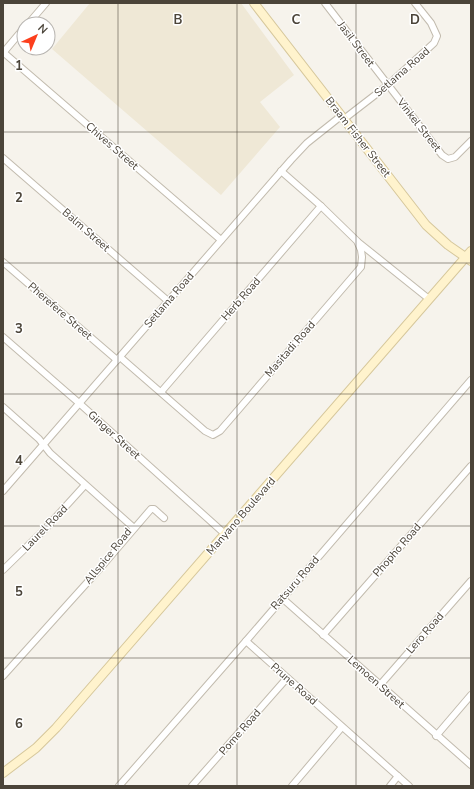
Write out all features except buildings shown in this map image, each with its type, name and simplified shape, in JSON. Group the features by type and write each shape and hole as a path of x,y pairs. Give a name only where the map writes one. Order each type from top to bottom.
{"street":[{"path":"35,16 46,3"},
{"name":"Braam Fisher Street","path":"254,3 433,232 448,245 469,257"},
{"name":"Jasil Street","path":"325,3 388,85"},
{"name":"Setlama Road","path":"3,491 307,143 388,85 431,47 437,36 431,23 415,3"},
{"path":"3,53 16,38"},
{"name":"Chives Street","path":"3,53 221,240"},
{"name":"Vinkel Street","path":"388,85 440,152 448,159 455,157 471,141"},
{"name":"Balm Street","path":"3,158 168,301"},
{"path":"281,171 321,206 357,241 429,299"},
{"name":"Herb Road","path":"161,392 321,206"},
{"name":"Masitadi Road","path":"118,359 161,392 205,431 213,435 218,433 360,267 362,258 361,250 357,241"},
{"name":"Manyano Boulevard","path":"3,773 46,739 429,299 469,257"},
{"name":"Pherefere Street","path":"3,262 118,359"},
{"name":"Ginger Street","path":"3,337 225,534"},
{"name":"Ratsuru Road","path":"119,786 471,380"},
{"name":"Allspice Road","path":"3,676 103,565 134,528 50,453 39,438 4,409"},
{"name":"Phopho Road","path":"323,635 471,466"},
{"name":"Laurel Road","path":"3,570 46,528 85,485"},
{"path":"134,528 151,509 154,509 164,518"},
{"name":"Lero Road","path":"380,685 471,581"},
{"name":"Lemoen Street","path":"282,598 436,736 471,765"},
{"name":"Prune Road","path":"246,641 409,786"},
{"name":"Pome Road","path":"192,786 287,678"},
{"path":"436,736 471,695"},
{"path":"292,786 342,727"},
{"path":"390,786 398,776"}],"shaded area":[{"path":"90,3 241,3 294,75 260,102 280,127 221,195 56,52 56,44"}]}
